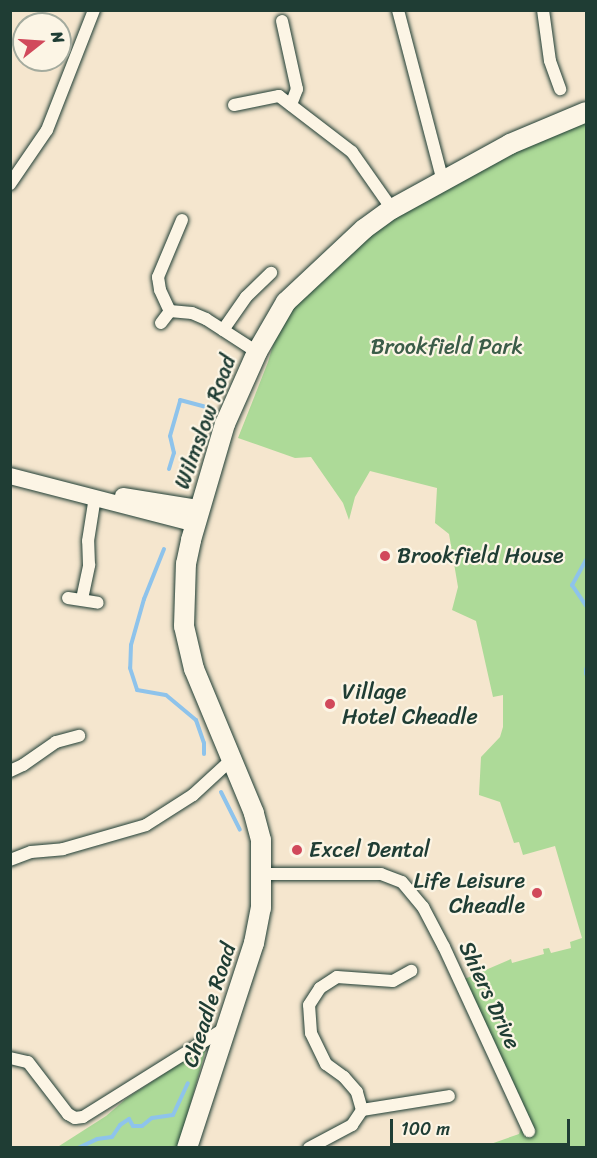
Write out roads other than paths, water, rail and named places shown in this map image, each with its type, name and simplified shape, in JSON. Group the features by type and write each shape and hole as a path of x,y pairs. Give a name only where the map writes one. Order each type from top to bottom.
{"main road":[{"name":"Wilmslow Road","path":"262,874 261,840 254,813 204,694 187,644 184,608 186,564 216,431 285,302 364,229 392,209 510,144 586,112"},
{"name":"Cheadle Road","path":"187,1148 254,942 261,908 262,874"}],"street":[{"path":"10,183 47,130 94,10"},
{"path":"398,10 443,181"},
{"path":"543,10 550,61 560,89"},
{"path":"282,21 297,89 291,105"},
{"path":"234,105 279,96 352,152 392,209"},
{"path":"170,311 160,290 158,277 182,220"},
{"path":"223,330 246,297 271,273"},
{"path":"170,311 192,313 257,352"},
{"path":"161,323 170,311"},
{"path":"10,476 101,498 123,495 197,516"},
{"path":"82,599 89,565 88,542 101,498"},
{"path":"68,598 98,603"},
{"path":"10,771 23,765 56,742 79,736"},
{"path":"10,860 31,852 63,849 146,825 193,795 232,759"},
{"name":"Shiers Drive","path":"262,874 381,874 402,882 423,908 444,947 529,1131"},
{"path":"362,1110 357,1092 344,1077 326,1064 311,1033 309,1005 320,987 337,977 393,981 411,971"},
{"path":"10,1058 28,1062 68,1114 75,1118 83,1117 227,1027"},
{"path":"309,1148 352,1125 362,1110 449,1096"}],"waterway":[{"path":"169,469 174,453 170,436 180,400 213,409"},
{"path":"164,549 144,599 131,645 130,668 137,690 166,695 196,720 204,743 204,754"},
{"path":"586,560 572,585 586,606"},
{"path":"586,669 586,674"},
{"path":"221,792 240,830"},
{"path":"78,1148 97,1139 112,1137 120,1125 129,1119 133,1126 142,1126 152,1118 173,1115 188,1083"}],"place":[{"name":"Brookfield House","path":"385,556"},
{"name":"Village Hotel Cheadle","path":"330,704"},
{"name":"Excel Dental","path":"297,850"},
{"name":"Life Leisure Cheadle","path":"537,893"}],"park label":[{"name":"Brookfield Park","path":"447,347"}]}
